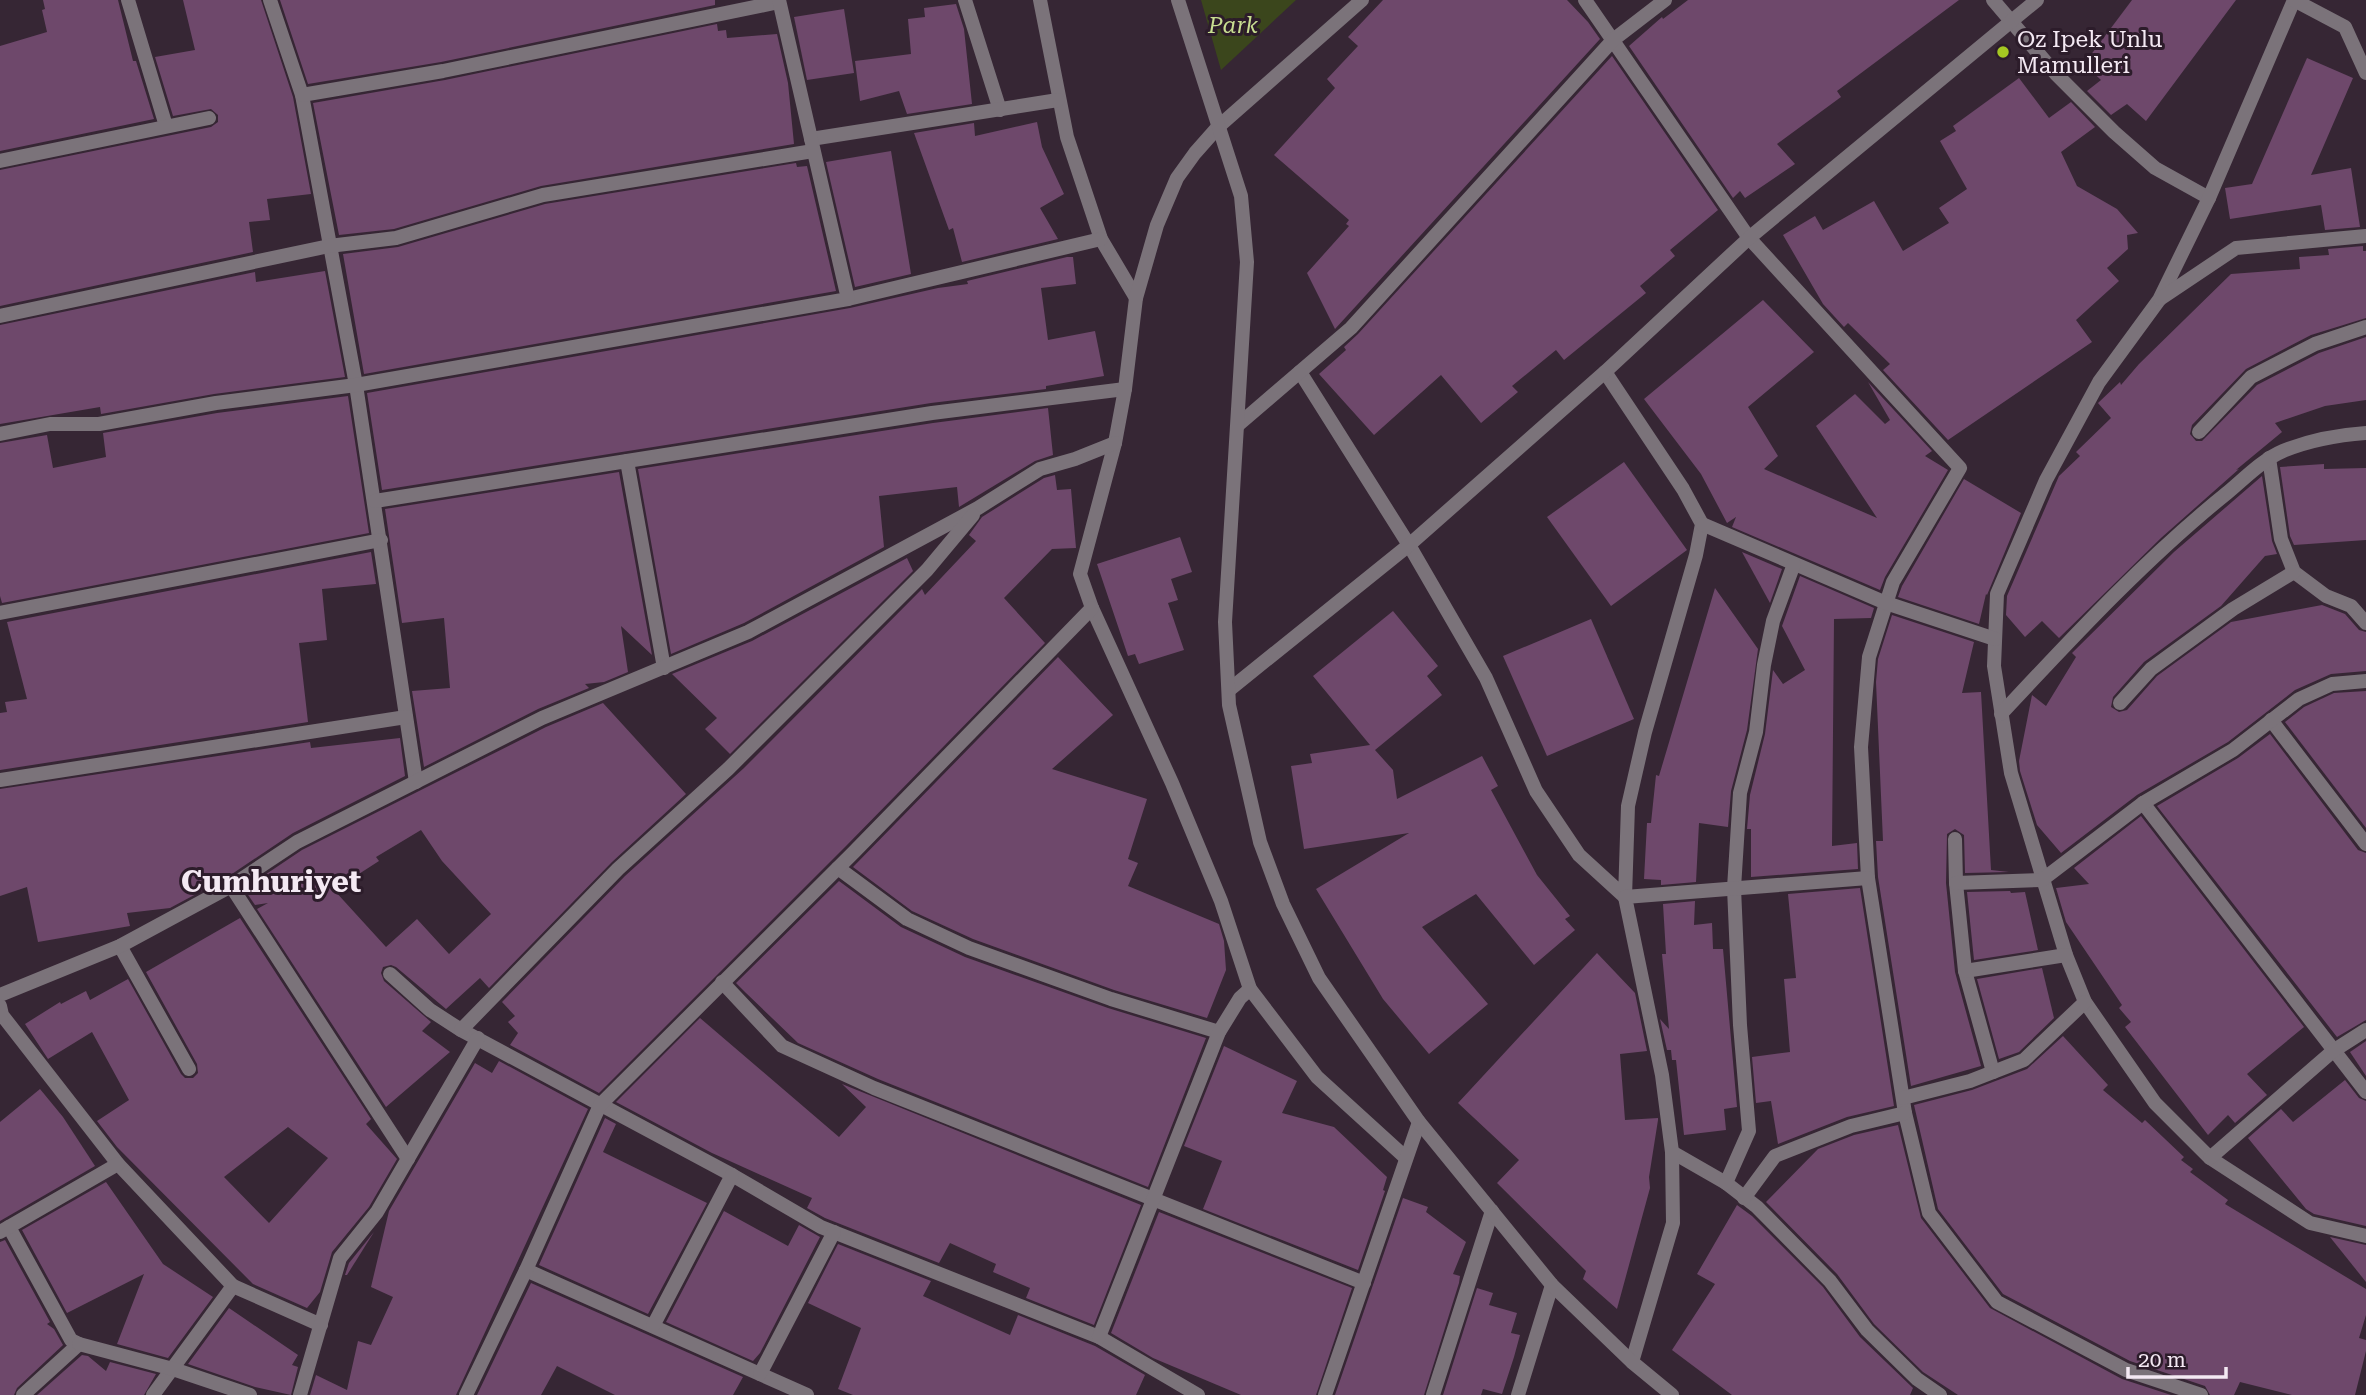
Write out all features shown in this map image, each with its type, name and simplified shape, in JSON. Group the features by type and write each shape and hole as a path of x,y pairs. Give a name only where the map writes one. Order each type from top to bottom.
{"street":[{"path":"128,0 166,126"},
{"path":"270,0 302,95 356,385 416,782"},
{"path":"965,0 1000,110"},
{"path":"1040,0 1067,137 1101,239 1136,298"},
{"path":"1178,0 1241,196 1247,262 1225,622 1229,705 1260,842 1283,904 1319,978 1419,1122 1552,1285 1632,1362 1672,1395"},
{"path":"1362,0 1219,127 1177,178 1157,225 1136,298 1125,389 1115,443 1080,574 1092,608 1172,783 1221,901 1250,989 1317,1077 1406,1158"},
{"path":"1585,0 1749,238 1960,468 1893,582 1869,657 1861,747 1868,878 1905,1113 1929,1213 1997,1302 2126,1370 2201,1395"},
{"path":"1238,425 1351,328 1613,40 1665,0"},
{"path":"1993,0 2056,74 2113,132 2155,168 2210,198"},
{"path":"1229,691 1409,545 1605,372 1749,238 2037,0"},
{"path":"2366,71 2345,27 2294,0 2210,198 2159,300 2099,382 2046,480 1997,594 1994,666 2011,773 2066,955 2085,1002 2155,1103 2210,1158 2310,1223 2366,1236"},
{"path":"302,95 443,71 779,1 848,299"},
{"path":"0,316 330,246 396,238 543,195 1058,100"},
{"path":"0,161 209,118"},
{"path":"2159,300 2236,248 2366,236"},
{"path":"0,434 50,424 99,424 216,403 356,385 848,299 1101,239"},
{"path":"2199,432 2251,377 2315,344 2366,327"},
{"path":"1300,372 1409,545 1486,678 1536,791 1579,855 1625,897 1868,878"},
{"path":"1605,372 1683,489 1702,524 1886,603 1995,639"},
{"path":"375,501 932,413 1125,389"},
{"path":"2001,714 2091,617 2208,508 2269,458 2333,435 2366,433"},
{"path":"0,995 120,946 231,886 297,842 542,718 748,632 978,508 1040,469 1115,443"},
{"path":"2269,458 2281,539 2294,572 2326,596 2351,606 2366,623"},
{"path":"627,461 664,668"},
{"path":"461,1030 618,869 728,769 928,570 978,508"},
{"path":"1632,1362 1673,1223 1672,1152 1662,1075 1625,897 1628,806 1702,524"},
{"path":"0,613 381,540"},
{"path":"1726,1183 1749,1131 1740,1025 1734,888 1740,793 1756,732 1764,665 1773,621 1794,564"},
{"path":"2120,703 2151,669 2233,609 2294,572"},
{"path":"466,1395 600,1105 838,868 1092,608"},
{"path":"1956,883 2042,880 2143,803 2233,750 2299,699 2332,684 2366,681"},
{"path":"0,780 406,716"},
{"path":"2271,720 2366,844"},
{"path":"2143,803 2366,1092"},
{"path":"1955,839 1956,883 1965,971 1993,1072"},
{"path":"838,868 907,919 969,948 1111,999 1220,1031"},
{"path":"231,886 408,1159"},
{"path":"120,946 189,1069"},
{"path":"1965,971 2066,955"},
{"path":"390,974 430,1010 461,1030 732,1175 821,1227 1099,1338 1198,1395"},
{"path":"722,982 782,1046 874,1088 1364,1283"},
{"path":"1099,1338 1220,1031 1240,998 1250,989"},
{"path":"1903,1098 1970,1081 2024,1060 2085,1002"},
{"path":"0,1006 2,1015 118,1164 233,1286 321,1325"},
{"path":"2210,1158 2333,1051 2366,1030"},
{"path":"300,1395 340,1258 377,1212 478,1038"},
{"path":"1744,1198 1775,1156 1851,1126 1905,1113"},
{"path":"1325,1395 1419,1122"},
{"path":"1672,1152 1726,1183 1757,1207 1830,1282 1867,1330 1917,1379 1940,1395"},
{"path":"118,1164 2,1230 71,1340 173,1369 250,1395"},
{"path":"653,1326 732,1175"},
{"path":"1433,1395 1492,1211"},
{"path":"760,1374 834,1232"},
{"path":"526,1270 807,1395"},
{"path":"1518,1395 1552,1285"},
{"path":"153,1395 233,1286"},
{"path":"23,1395 79,1344"}],"green space":[{"name":"Park","path":"1201,0 1296,0 1221,70"}],"building":[{"path":"43,0 118,0 133,61 136,61 154,119 0,151 0,46 47,32 42,10 45,9"},
{"path":"183,0 261,0 293,97 311,194 267,199 270,220 249,222 253,252 0,306 0,170 211,127 218,122 218,115 211,109 173,116 155,57 195,50"},
{"path":"280,0 715,0 715,5 441,62 308,84"},
{"path":"1383,0 1567,0 1600,39 1335,329 1307,273 1349,226 1346,224 1349,220 1274,155 1335,88 1327,79 1358,46 1348,37"},
{"path":"1688,0 1959,0 1837,91 1841,97 1777,144 1795,164 1745,198 1740,191 1733,198 1629,46 1662,17 1663,19"},
{"path":"2132,0 2236,0 2146,121 2127,104 2111,115 2087,91 2101,80 2084,64"},
{"path":"956,4 964,29 972,104 907,114 899,91 860,101 855,61 911,54 908,19 925,17 924,8"},
{"path":"844,9 854,73 807,80 794,17"},
{"path":"717,24 718,31 726,30 727,38 777,34 788,83 794,144 541,186 394,229 339,235 313,103 445,80"},
{"path":"1612,56 1718,210 1670,250 1675,256 1640,286 1646,293 1564,360 1556,350 1512,386 1518,392 1481,423 1441,375 1374,435 1319,374 1346,350 1344,347"},
{"path":"2307,58 2353,78 2311,175 2351,168 2360,227 2325,230 2321,205 2230,219 2225,188 2252,184"},
{"path":"2019,78 2049,118 2071,102 2095,127 2061,152 2077,186 2117,209 2138,233 2127,235 2128,249 2107,268 2119,281 2076,320 2092,342 1948,440 1883,370 1890,364 1848,323 1844,327 1823,304 1783,235 1815,216 1823,230 1874,201 1903,251 1949,223 1939,208 1967,189 1940,141 1956,131 1953,126"},
{"path":"1037,122 1042,147 1064,194 1040,208 1058,239 962,262 953,228 949,230 914,133 974,123 975,136"},
{"path":"891,151 911,274 855,287 826,162"},
{"path":"796,163 797,167 807,166 836,291 364,374 343,254 398,247 545,204"},
{"path":"2363,246 2363,251 2366,251 2366,318 2311,335 2246,369 2192,425 2190,434 2196,441 2202,441 2257,385 2319,353 2366,337 2366,400 2325,406 2275,423 2282,432 2161,538 2059,638 2042,621 2025,637 2006,615 2007,596 2059,476 2080,456 2076,452 2111,418 2098,403 2120,382 2121,385 2231,274 2300,269 2299,257 2329,255 2328,249"},
{"path":"1073,257 1076,284 1041,288 1048,340 1095,331 1104,376 1046,386 1046,389 931,403 382,490 367,393 850,308 968,284 967,281"},
{"path":"325,271 345,377 214,394 101,414 100,407 0,424 0,325 255,272 256,282"},
{"path":"1763,300 1814,352 1748,407 1778,456 1764,469 1877,518 1816,426 1855,394 1885,424 1890,420 1868,382 1932,451 1925,456 1948,470 1880,590 1732,527 1736,517 1727,523 1701,474 1644,399"},
{"path":"348,396 369,533 2,603 0,443 47,435 53,468 106,457 103,433 217,413"},
{"path":"1048,408 1053,455 1035,461 959,507 957,487 879,496 884,547 744,623 671,654 638,469"},
{"path":"1624,462 1687,550 1611,606 1547,517"},
{"path":"2324,464 2324,469 2366,468 2366,540 2294,545 2290,536 2280,467"},
{"path":"619,472 652,655 621,626 628,672 604,682 585,684 589,688 538,709 424,767 412,691 450,688 444,618 402,623 385,509"},
{"path":"1055,475 1057,490 1071,489 1076,548 1052,549 1004,598 1045,643 599,1093 510,1045 518,1033 508,1022 515,1016 502,1002 625,876 744,768 922,589 925,595 976,541 969,535 982,517 1044,478"},
{"path":"2262,476 2272,541 2277,554 2265,556 2221,606 2144,662 2113,697 2111,707 2119,712 2127,710 2157,676 2231,622 2322,605 2345,614 2359,630 2366,632 2366,671 2331,674 2295,690 2228,742 2137,795 2061,853 2037,825 2020,771 2019,761 2032,695 2046,706 2076,657 2072,653 2174,552"},
{"path":"1964,479 2021,513 1986,594 1979,624 1898,597"},
{"path":"1180,537 1192,572 1171,579 1178,600 1168,603 1184,650 1139,664 1135,654 1128,656 1097,564"},
{"path":"371,552 376,584 322,589 327,640 299,643 308,722 0,770 0,713 7,712 5,702 27,699 7,622"},
{"path":"1742,552 1782,569 1770,603"},
{"path":"907,558 913,571 730,754 705,729 717,718 672,674 752,641"},
{"path":"1800,576 1874,608 1871,618 1834,619 1832,846 1857,843 1858,869 1751,877 1751,829 1747,829 1750,795 1765,734 1773,670 1783,684 1805,670 1782,626"},
{"path":"1715,588 1758,649 1747,730 1731,791 1728,827 1699,823 1696,882 1661,885 1661,880 1644,879 1647,823 1651,823 1656,775 1659,776"},
{"path":"1393,611 1438,666 1427,676 1442,695 1375,750 1393,770 1397,799 1482,756 1498,786 1491,790 1537,875 1570,916 1565,919 1575,930 1534,965 1476,894 1422,927 1488,1004 1429,1054 1383,999 1316,889 1409,833 1304,849 1291,766 1312,763 1310,754 1370,745 1313,676"},
{"path":"1892,615 1974,642 1962,693 1981,692 1991,870 2009,872 1965,873 1964,835 1955,829 1947,834 1946,883 1955,972 1981,1066 1911,1086 1878,877 1876,841 1883,841 1876,682 1878,659"},
{"path":"1591,619 1634,719 1547,756 1503,656"},
{"path":"1058,657 1113,715 1052,769 1147,799 1128,859 1138,863 1128,886 1219,924 1224,941 1226,970 1207,1018 1114,990 973,939 912,911 853,867"},
{"path":"2366,691 2366,828 2285,722 2304,707 2334,693"},
{"path":"603,703 686,794 612,862 489,988 480,978 446,1009 396,967 383,967 381,973 384,981 431,1022 422,1031 450,1052 386,1107 257,909 268,903 255,905 244,889 302,850 546,727","holes":["421,830 442,861 491,914 449,954 417,919 386,947 334,890 379,861 376,857"]},
{"path":"2270,734 2358,850 2366,853 2366,1020 2337,1037 2157,806 2238,758"},
{"path":"400,738 405,776 293,833 226,878 170,908 127,913 130,926 38,942 27,887 0,896 0,789 310,742 311,748"},
{"path":"2141,816 2304,1027 2247,1074 2267,1095 2235,1123 2228,1115 2208,1135 2125,1027 2131,1022 2119,1008 2122,1005 2066,922 2056,888 2089,884 2074,868"},
{"path":"839,881 901,927 965,957 1108,1008 1206,1038 1148,1187 878,1079 798,1043 746,993 736,983"},
{"path":"1860,888 1894,1106 1847,1117 1778,1144 1771,1101 1756,1103 1752,1057 1790,1052 1784,979 1796,978 1788,894"},
{"path":"1967,892 2025,892 2038,950 1974,960"},
{"path":"1695,901 1694,925 1712,923 1713,949 1723,949 1737,1107 1724,1109 1726,1130 1684,1135 1676,1060 1672,1060 1671,1050 1667,1050 1660,1019 1669,1029 1662,954 1666,954 1663,904"},
{"path":"240,918 371,1119 366,1124 397,1159 369,1207 332,1252 320,1292 307,1308 253,1284 117,1147 97,1121 129,1100 92,1032 48,1059 25,1024 60,1002 61,1004 86,991 90,1000 128,979 181,1074 185,1078 193,1078 198,1073 197,1064 146,972","holes":["288,1127 328,1158 269,1223 224,1177"]},
{"path":"1597,953 1635,993 1647,1051 1620,1054 1625,1120 1658,1118 1649,1177 1650,1188 1617,1309 1583,1279 1586,1271 1497,1183 1519,1160 1458,1103"},
{"path":"2042,968 2054,1018 2019,1052 1999,1059 1977,979"},
{"path":"700,1018 839,1137 866,1107 842,1084 1141,1205 1094,1325 1026,1298 1030,1288 993,1272 996,1264 950,1243 939,1263 825,1218 807,1208 812,1198 712,1153 616,1102"},
{"path":"2063,1036 2108,1085 2103,1090 2142,1123 2145,1120 2184,1157 2181,1160 2193,1169 2190,1172 2228,1200 2225,1204 2366,1289 2366,1315 2359,1338 2366,1340 2366,1351 2355,1395 2292,1395 2240,1382 2234,1395 2210,1395 2205,1386 2130,1361 2003,1294 1938,1209 1914,1105 1972,1090 2027,1069"},
{"path":"2366,1041 2366,1076 2350,1052"},
{"path":"1224,1046 1297,1081 1282,1113 1334,1127 1387,1177 1383,1190 1385,1191 1358,1270 1203,1209 1222,1161 1184,1146"},
{"path":"499,1061 588,1109 456,1395 310,1395 316,1375 347,1390 358,1341 371,1345 393,1297 371,1287 389,1211 475,1063 492,1073"},
{"path":"2345,1080 2359,1098 2366,1101 2366,1226 2314,1214 2306,1209 2248,1138 2281,1109 2293,1122"},
{"path":"40,1089 63,1117 95,1166 0,1221 0,1122"},
{"path":"605,1118 616,1124 603,1152 707,1203 648,1314 539,1265"},
{"path":"1898,1125 1921,1218 1990,1308 2122,1379 2171,1395 1958,1395 1923,1372 1874,1324 1837,1274 1766,1202 1818,1149 1854,1135"},
{"path":"106,1182 163,1264 213,1297 168,1358 117,1344 144,1274 67,1313 22,1230"},
{"path":"1403,1198 1428,1207 1426,1212 1466,1242 1453,1274 1460,1276 1459,1283 1424,1395 1335,1395"},
{"path":"1737,1205 1752,1216 1823,1287 1860,1337 1913,1388 1910,1395 1732,1395 1672,1350 1715,1284 1697,1274"},
{"path":"724,1211 788,1246 799,1225 820,1237 760,1353 753,1361 666,1322"},
{"path":"1159,1212 1352,1288 1316,1395 1241,1395 1153,1358 1111,1333"},
{"path":"374,1232 347,1275 345,1275 349,1263"},
{"path":"2330,1237 2366,1245 2366,1282"},
{"path":"5,1240 50,1322 47,1324 54,1329 63,1345 17,1388 14,1395 0,1395 0,1242"},
{"path":"838,1244 931,1281 923,1296 1010,1335 1018,1315 1095,1346 1145,1375 1136,1395 853,1395 838,1389 861,1328 808,1303"},
{"path":"531,1283 743,1377 733,1395 615,1395 557,1366 541,1395 477,1395"},
{"path":"1477,1288 1493,1293 1489,1305 1517,1313 1511,1333 1520,1335 1514,1357 1502,1394 1483,1389 1481,1395 1443,1395"},
{"path":"229,1308 298,1355 292,1365 298,1367 291,1395 255,1387 188,1364"},
{"path":"82,1355 88,1356 106,1371 110,1362 156,1374 144,1395 37,1395"}],"place":[{"name":"Oz Ipek Unlu Mamulleri","path":"2003,52"}],"district":[{"name":"Cumhuriyet","path":"271,882"}]}
